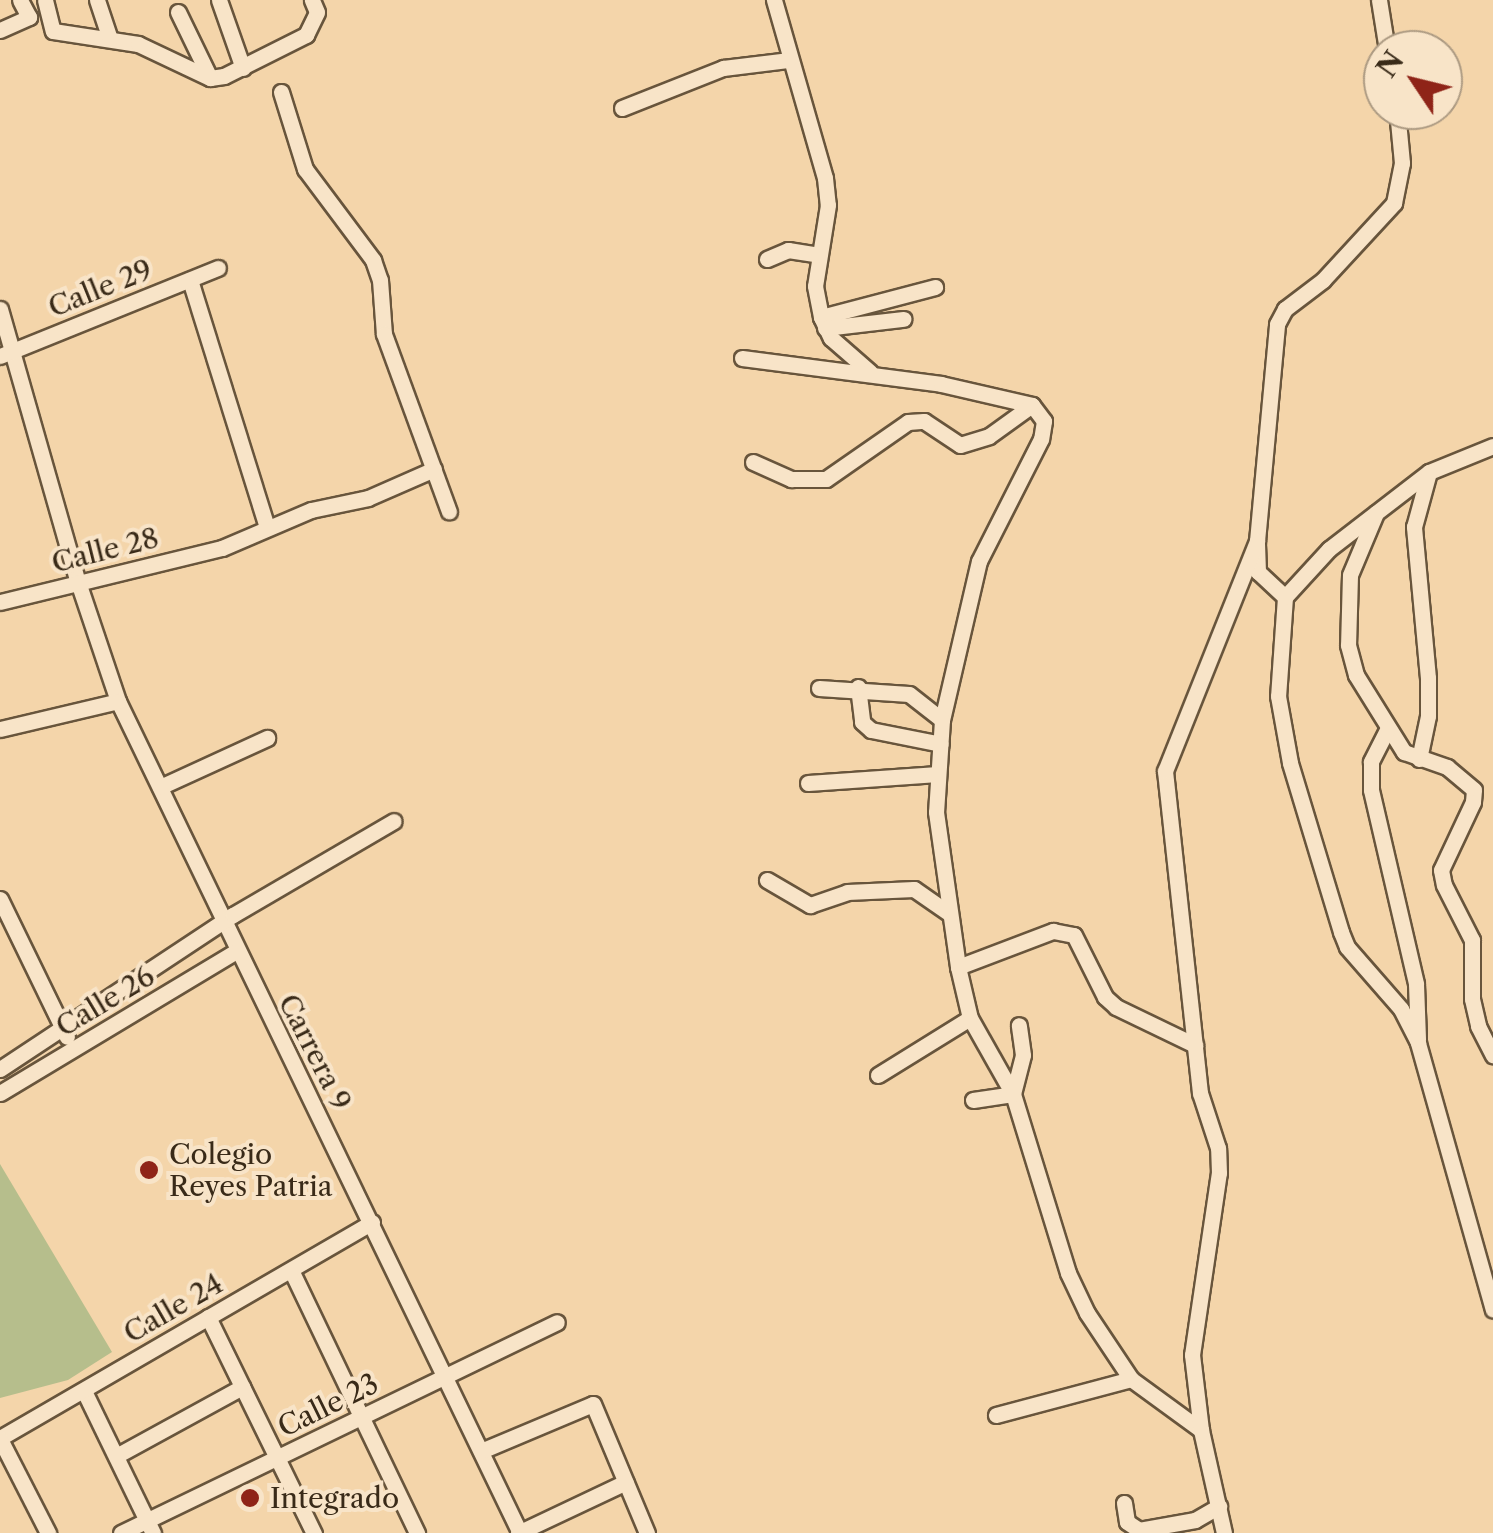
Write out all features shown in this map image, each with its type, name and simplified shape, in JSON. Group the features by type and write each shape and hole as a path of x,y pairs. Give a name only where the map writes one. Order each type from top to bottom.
{"street":[{"path":"0,30 28,17 20,0"},
{"path":"45,0 53,31 138,44 210,78 243,68 306,35 317,12 312,0"},
{"path":"96,0 110,40"},
{"path":"219,0 243,68"},
{"path":"774,0 788,60 825,178 828,205 816,286 823,322 841,349 870,372"},
{"path":"1378,0 1383,30"},
{"path":"178,12 210,78"},
{"path":"622,108 723,68 788,60"},
{"path":"282,92 305,169 373,260 380,280 384,334 450,512"},
{"path":"1285,597 1262,579 1257,541 1277,324 1285,309 1323,280 1394,203 1402,163 1399,130"},
{"path":"767,259 788,250 818,255"},
{"name":"Calle 29","path":"6,353 218,268"},
{"path":"190,280 267,527"},
{"path":"823,322 935,288"},
{"name":"Carrera 9","path":"0,309 6,353 118,701 519,1533"},
{"path":"823,322 903,319"},
{"path":"742,358 870,372 1032,405 1044,421 1041,439 979,561 942,720 936,812 958,967 970,1018 1013,1094 1068,1273 1086,1313 1131,1379 1201,1430"},
{"path":"754,462 791,479 826,479 908,422 924,422 960,445 989,436 1032,405"},
{"path":"1493,446 1429,472 1330,549 1285,597 1278,696 1295,782 1347,946 1402,1009 1418,1043 1493,1310"},
{"name":"Calle 28","path":"0,602 222,548 311,510 368,498 434,469"},
{"path":"1419,759 1428,716 1428,678 1414,527 1429,472"},
{"path":"1377,511 1350,576 1348,645 1356,675 1404,752 1447,767 1474,790 1473,802 1442,870 1444,885 1472,940 1472,998 1478,1026 1493,1055"},
{"path":"1224,1533 1201,1430 1192,1355 1219,1173 1218,1148 1200,1092 1166,771 1257,541"},
{"path":"819,688 858,687 908,694 942,720"},
{"path":"858,687 862,722 871,730 940,744"},
{"path":"0,729 118,701"},
{"path":"1388,728 1371,762 1371,790 1416,984 1418,1043"},
{"path":"160,786 267,738"},
{"path":"808,783 938,774"},
{"name":"Calle 26","path":"0,1069 223,922 394,822"},
{"path":"767,880 810,905 848,892 914,889 950,914"},
{"path":"0,900 74,1049"},
{"path":"958,967 1062,932 1080,942 1105,997 1116,1007 1195,1045"},
{"name":"Calle 26","path":"0,1094 236,951"},
{"path":"878,1075 970,1018"},
{"path":"1013,1094 1023,1056 1019,1025"},
{"path":"973,1100 1013,1094"},
{"name":"Calle 24","path":"0,1439 372,1222"},
{"path":"291,1270 417,1533"},
{"path":"208,1317 314,1533"},
{"name":"Calle 23","path":"122,1533 150,1527 277,1458 557,1322"},
{"path":"996,1415 1131,1379"},
{"path":"116,1456 242,1386"},
{"path":"84,1391 150,1527"},
{"path":"481,1451 593,1404 647,1533"},
{"path":"0,1439 48,1533"},
{"path":"519,1533 626,1482"},
{"path":"1124,1503 1127,1522 1138,1530 1195,1520 1219,1506"}],"green space":[{"path":"0,1164 112,1352 68,1380 0,1398"}],"place":[{"name":"Colegio Reyes Patria","path":"149,1170"},
{"name":"Integrado","path":"250,1498"}]}
